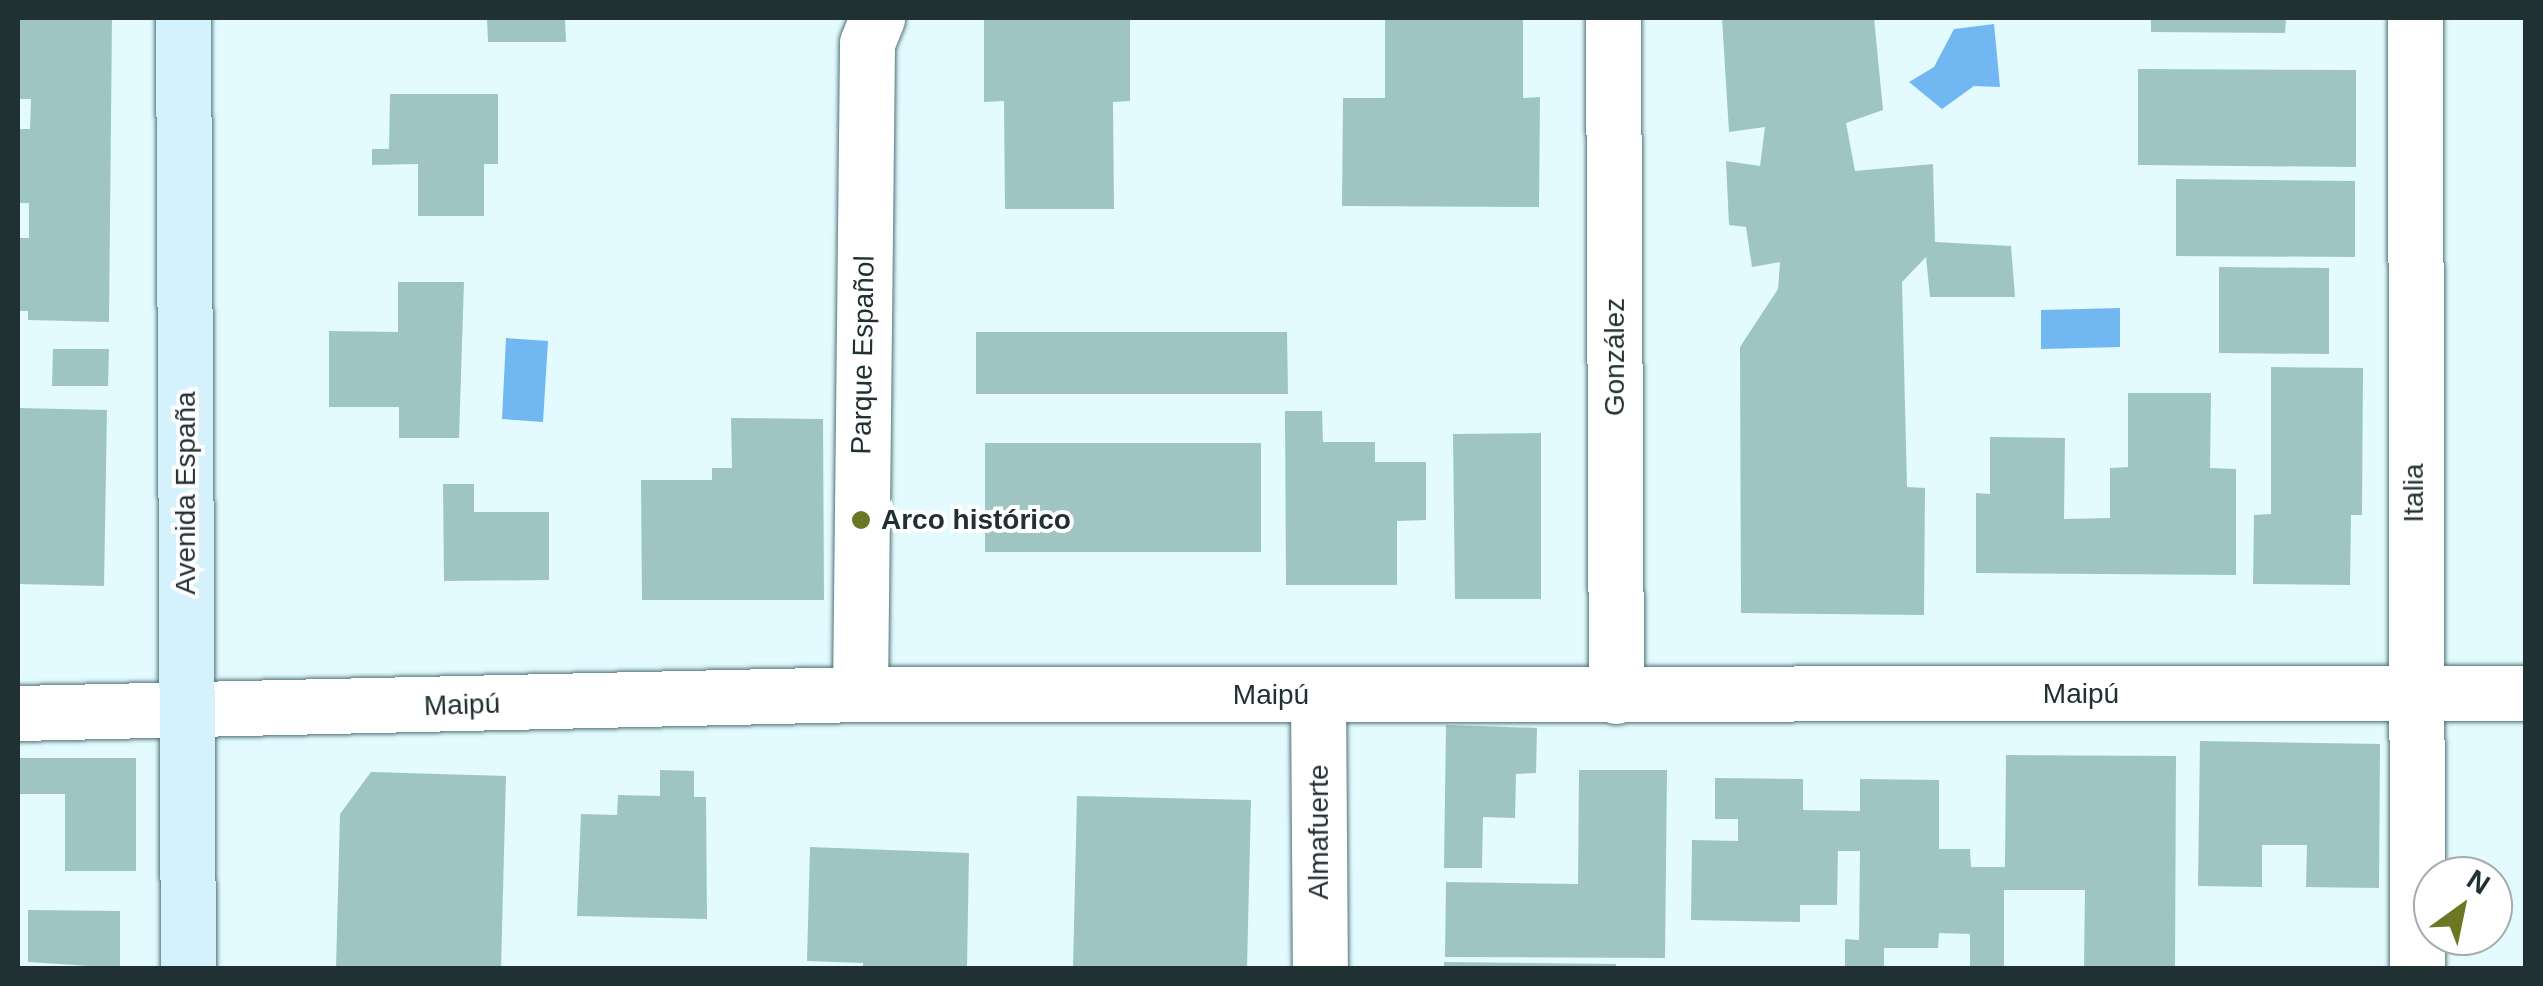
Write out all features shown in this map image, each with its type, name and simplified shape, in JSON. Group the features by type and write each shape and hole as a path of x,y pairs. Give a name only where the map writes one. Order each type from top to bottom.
{"main road":[{"name":"Avenida España","path":"182,18 188,968"}],"street":[{"name":"Parque Español","path":"860,694 867,43 877,18"},
{"name":"González","path":"1614,18 1616,696"},
{"name":"Italia","path":"2415,18 2417,968"},
{"name":"Maipú","path":"18,713 188,714 860,694 2526,692"},
{"name":"Almafuerte","path":"1318,695 1320,968"}],"water":[{"path":"1994,24 2000,87 1974,86 1942,109 1909,82 1934,67 1954,29"},
{"path":"2120,308 2120,347 2041,349 2041,310"},
{"path":"506,338 548,341 543,422 502,419"}],"building":[{"path":"18,18 112,18 109,322 28,320 28,311 18,311 18,238 29,238 29,203 18,203 18,129 30,129 31,99 18,99"},
{"path":"487,18 565,18 566,42 488,42"},
{"path":"984,18 1130,18 1130,101 1113,102 1114,209 1005,209 1004,101 984,102"},
{"path":"1385,18 1523,18 1523,98 1540,97 1539,207 1342,206 1343,98 1385,98"},
{"path":"1722,18 1874,18 1883,110 1846,123 1855,171 1933,164 1935,242 2011,246 2015,297 1930,297 1926,257 1902,282 1907,487 1925,488 1924,615 1741,613 1740,347 1778,289 1780,262 1752,267 1746,227 1729,225 1726,161 1760,166 1765,127 1729,132"},
{"path":"2151,18 2286,18 2285,33 2151,32"},
{"path":"2138,69 2356,70 2356,167 2138,165"},
{"path":"390,94 498,94 498,164 484,164 484,216 418,216 418,164 372,165 372,149 389,149"},
{"path":"2176,179 2355,181 2355,257 2176,256"},
{"path":"2219,267 2329,268 2329,354 2219,353"},
{"path":"398,282 464,282 459,438 399,438 399,407 329,407 329,331 398,332"},
{"path":"976,332 1287,332 1288,394 976,394"},
{"path":"53,349 109,349 108,386 52,386"},
{"path":"2271,367 2363,368 2362,515 2351,515 2350,585 2253,584 2254,515 2271,514"},
{"path":"2128,393 2211,393 2210,468 2236,469 2236,575 1976,573 1976,493 1990,494 1990,437 2065,438 2064,519 2110,518 2110,468 2128,467"},
{"path":"18,408 107,410 104,586 18,584"},
{"path":"1285,411 1322,411 1323,442 1375,442 1375,462 1426,462 1426,520 1397,521 1397,585 1286,585"},
{"path":"731,418 823,419 824,600 642,600 641,480 712,480 712,468 732,468"},
{"path":"1541,433 1541,599 1455,599 1453,434"},
{"path":"985,443 1261,443 1261,552 985,552"},
{"path":"443,484 474,484 474,512 549,512 549,580 444,581"},
{"path":"1446,725 1537,728 1536,773 1516,774 1515,818 1483,817 1482,868 1444,868"},
{"path":"2200,741 2380,744 2379,888 2306,887 2307,845 2262,845 2262,887 2198,886"},
{"path":"2006,755 2176,756 2175,968 2084,968 2085,890 2004,890 2004,966 1970,966 1970,934 1939,933 1938,948 1884,948 1884,968 1845,968 1845,939 1859,940 1860,851 1838,851 1837,905 1800,905 1800,922 1691,920 1692,840 1738,841 1738,819 1715,819 1715,778 1803,779 1803,810 1860,811 1860,779 1939,780 1939,849 1970,849 1971,867 2005,867"},
{"path":"18,758 136,758 136,871 65,871 65,794 18,794"},
{"path":"660,770 694,771 694,797 706,797 707,919 577,916 581,814 617,815 618,795 660,796"},
{"path":"1579,770 1667,770 1665,958 1445,957 1446,882 1578,884"},
{"path":"371,772 506,776 501,968 336,968 340,814"},
{"path":"1077,796 1251,800 1247,968 1073,968"},
{"path":"810,847 969,853 967,966 863,968 863,963 807,961"},
{"path":"28,910 120,911 120,968 28,962"},
{"path":"1444,962 1616,964 1616,968 1444,968"}],"place":[{"name":"Arco histórico","path":"861,520"}]}
